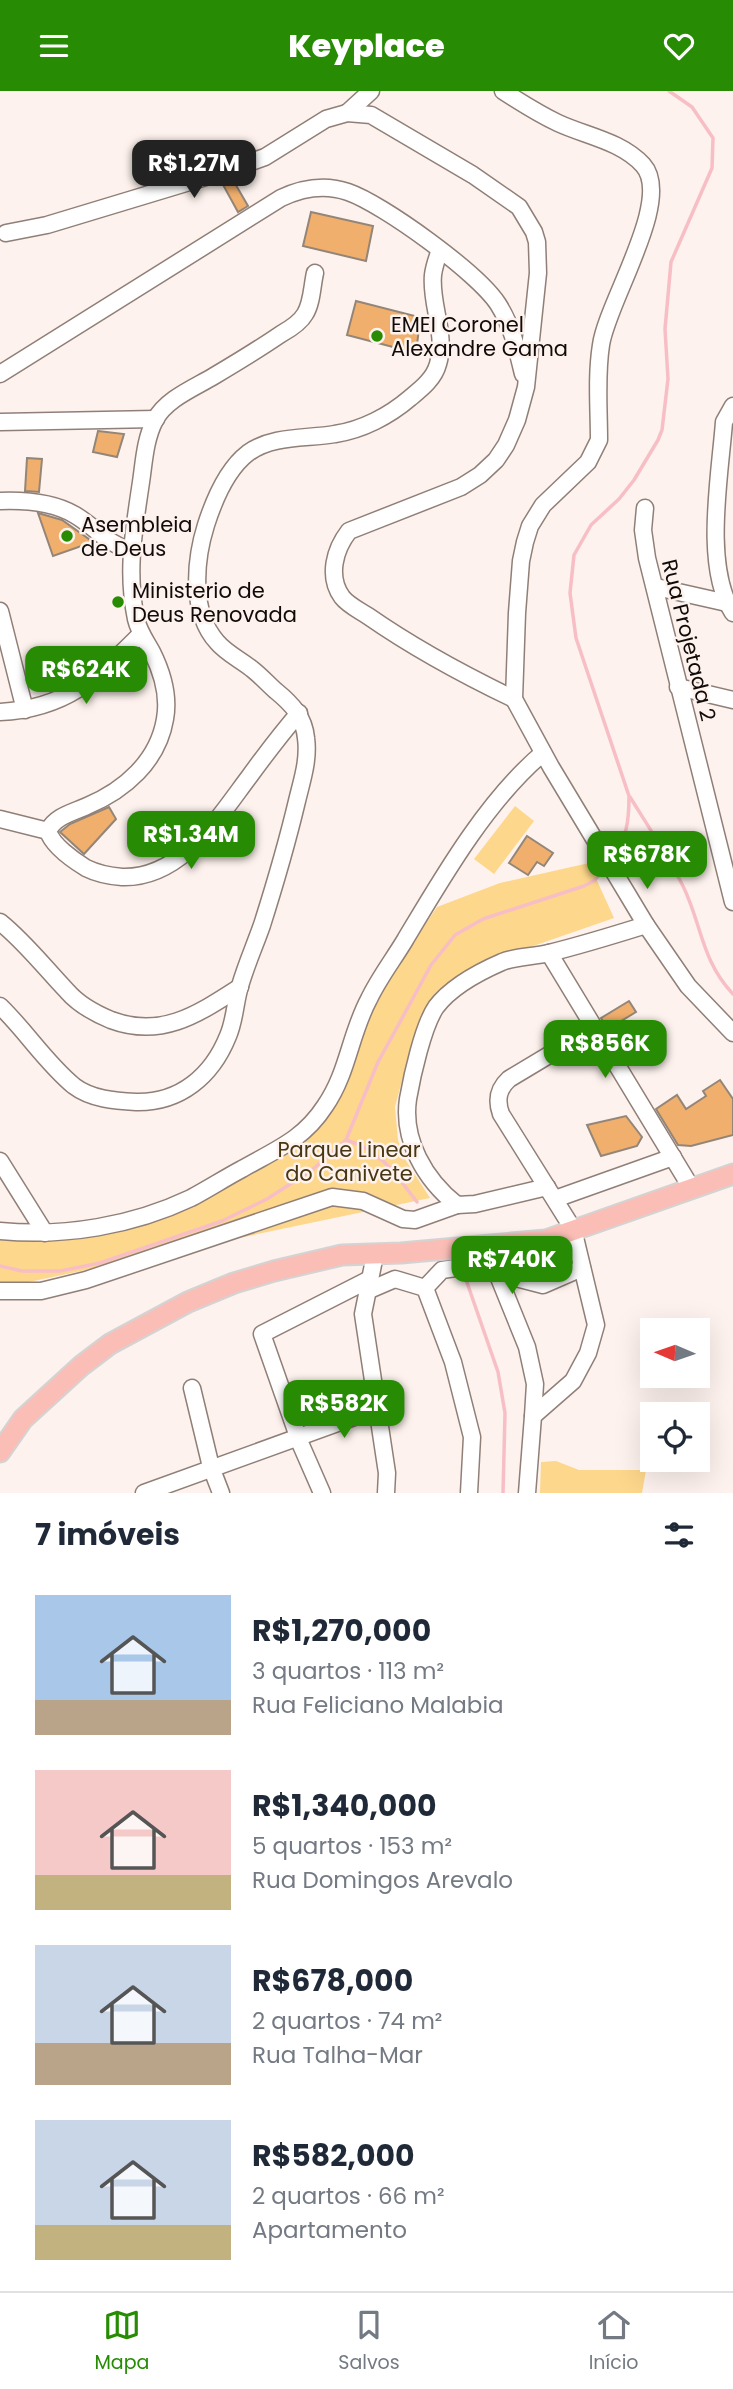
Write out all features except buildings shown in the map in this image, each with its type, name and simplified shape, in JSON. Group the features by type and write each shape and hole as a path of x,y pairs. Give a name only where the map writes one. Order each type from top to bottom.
{"main road":[{"path":"0,1451 23,1419 110,1344 149,1321 234,1283 342,1255 375,1255 545,1240 733,1174"}],"street":[{"path":"348,113 371,91"},
{"path":"502,91 557,123 620,147 646,168 651,185 651,206 644,231 603,332 596,449 588,462 543,505 530,526 525,542 518,590 514,699 543,753 646,925 688,986 733,1033"},
{"path":"6,233 47,225 265,157 326,119 348,113 371,115 444,157 519,207 530,223 539,257 526,387 517,421 496,460 480,475 461,487 349,531 341,543 333,570 342,597 352,606 424,652 514,699"},
{"path":"0,374 207,246 244,220 297,190 329,187 348,192 388,213 466,270 496,302 514,335 526,387"},
{"path":"0,1006 59,1072 77,1088 107,1099 142,1102 178,1094 195,1084 219,1056 229,1034 240,987 291,828 306,767 306,735 299,713 253,670 216,641 203,619 199,606 198,578 205,527 225,482 238,463 257,447 272,442 356,429 381,418 404,403 431,378 438,365 441,339 432,276 440,250"},
{"path":"48,831 51,824 61,817 112,794 143,768 165,719 166,699 158,664 141,634 132,591 131,551 146,451 156,419 182,395 266,345 300,321 308,309 315,273"},
{"path":"730,608 722,593 717,570 716,537 724,422 733,406"},
{"path":"0,422 156,419"},
{"path":"0,501 41,502 58,507 75,515 110,542 131,551"},
{"name":"Rua Projetada 2","path":"645,508 643,538 733,902"},
{"path":"656,587 730,608"},
{"path":"0,611 25,711"},
{"path":"0,712 25,711 54,702 82,687 141,634"},
{"path":"678,687 733,701"},
{"path":"0,819 48,831 53,840 72,857 102,875 129,877 150,872 171,863 217,819 299,713"},
{"path":"0,1231 64,1233 117,1223 173,1206 278,1151 300,1135 325,1107 341,1080 357,1025 369,998 432,895 478,827 517,779 543,753"},
{"path":"0,922 83,1006 117,1022 154,1028 168,1025 218,1001 240,987"},
{"path":"455,1204 422,1165 410,1141 408,1128 410,1087 427,1029 437,1006 464,982 503,962 549,953 646,925"},
{"path":"549,953 673,1157 697,1187"},
{"path":"533,1416 573,1381 588,1353 596,1325 573,1229 501,1114 498,1095 509,1079 594,1028"},
{"path":"0,1291 41,1291 86,1280 332,1197 363,1201 403,1219 415,1220 455,1204 475,1205 551,1193 673,1157"},
{"path":"0,1161 45,1233"},
{"path":"375,1255 363,1314 379,1408 387,1473 386,1493"},
{"path":"425,1288 442,1269 485,1266 497,1273 543,1285 582,1268"},
{"path":"497,1273 527,1347 535,1384 527,1493"},
{"path":"322,1493 298,1436 262,1334 369,1285 395,1279 425,1288"},
{"path":"425,1288 453,1362 472,1437 469,1493"},
{"path":"192,1388 211,1467 221,1493"},
{"path":"144,1493 379,1408"}],"green space":[{"path":"515,806 534,821 494,874 474,859"},
{"name":"Parque Linear do Canivete","path":"589,863 614,918 499,958 467,972 418,1039 405,1069 395,1107 398,1140 405,1159 430,1198 0,1288 0,1235 162,1211 328,1110 366,1023 395,969 437,907 500,883"},
{"path":"556,1461 579,1470 640,1470 646,1472 642,1493 540,1493 541,1462"}],"waterway":[{"path":"612,858 626,829 629,796 576,638 570,593 574,555 591,525 619,499 634,480 662,430 668,379 665,329 671,262 712,168 713,138 692,107 669,91"},
{"path":"630,797 677,875 714,968 733,994"},
{"path":"0,1266 22,1271 60,1271 100,1263 222,1221 267,1199 312,1170 346,1140 378,1062 431,965 455,935 483,919 584,886 595,880 605,867"},
{"path":"346,1140 378,1157 395,1173 417,1202"},
{"path":"463,1271 498,1372 505,1413 503,1493"}],"place":[{"name":"EMEI Coronel Alexandre Gama","path":"377,336"},
{"name":"Asembleia de Deus","path":"67,536"},
{"name":"Ministerio de Deus Renovada","path":"118,602"}]}
